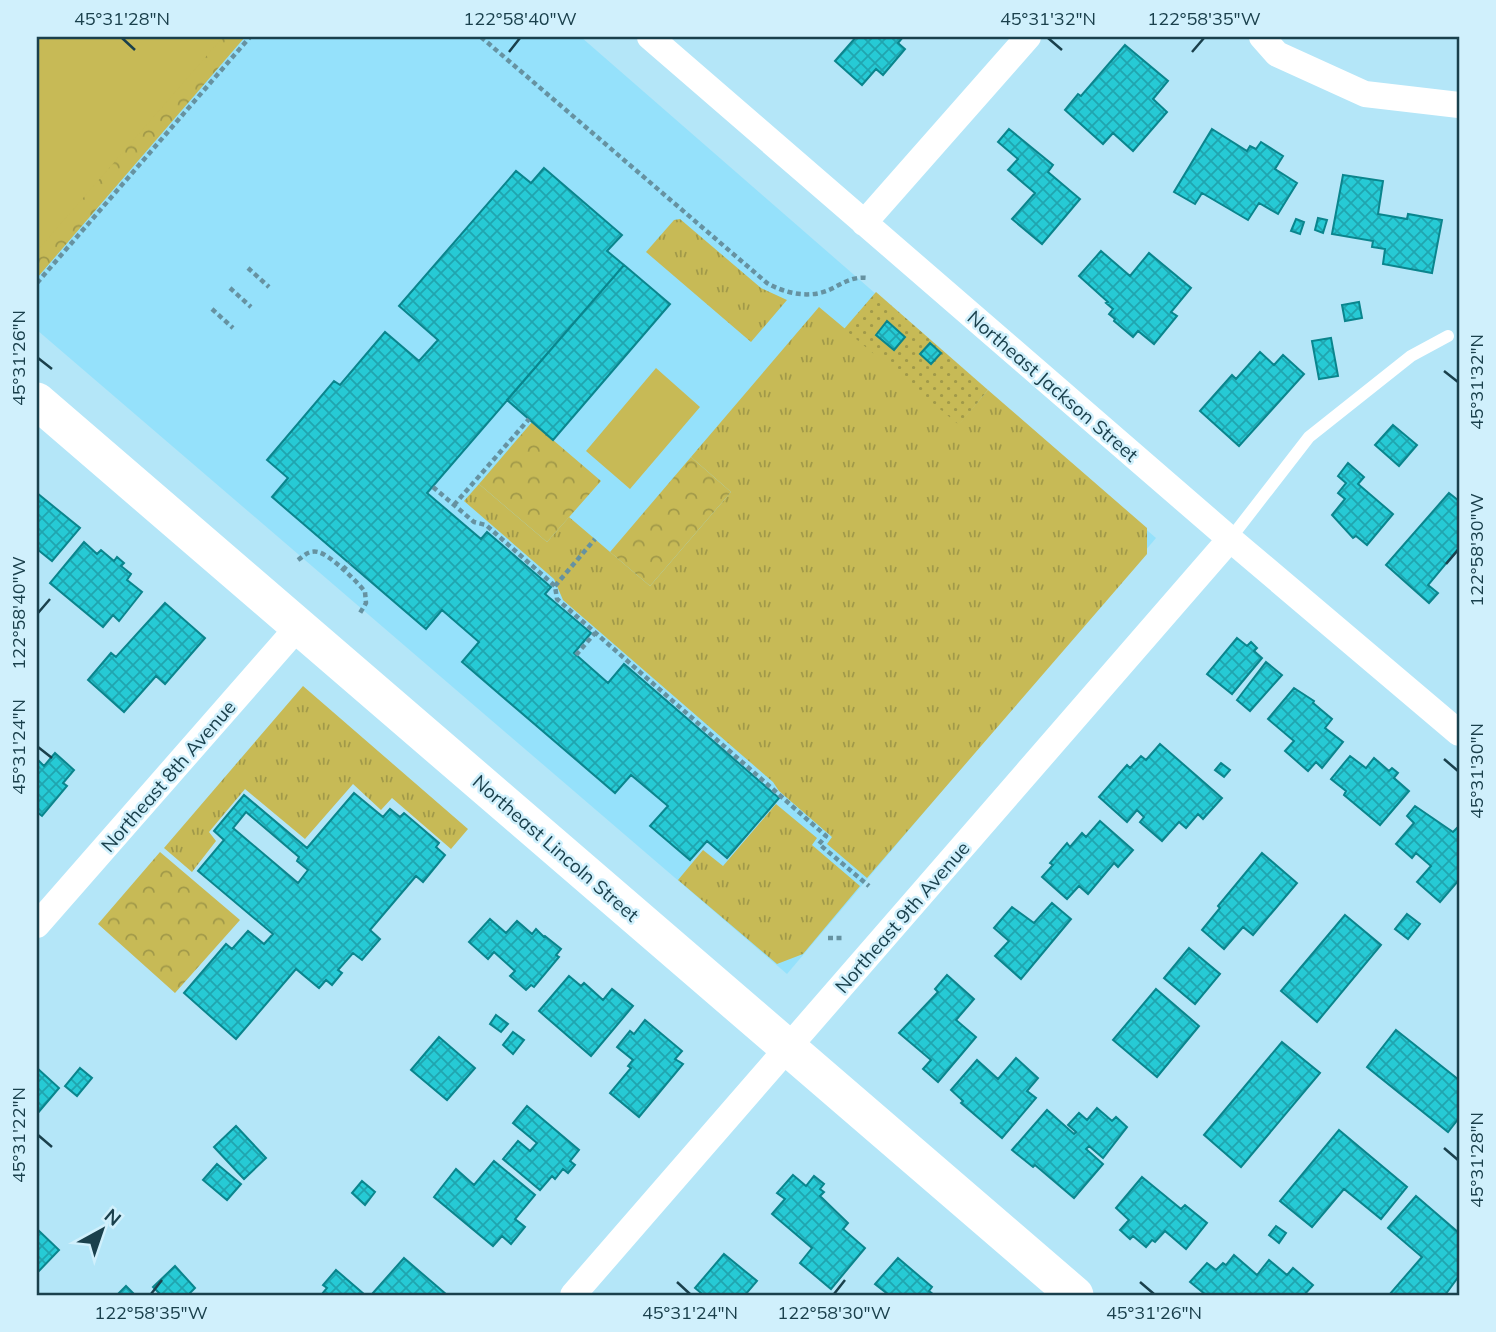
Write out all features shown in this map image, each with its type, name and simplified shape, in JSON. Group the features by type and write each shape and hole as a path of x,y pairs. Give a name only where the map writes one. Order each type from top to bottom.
{"street":[{"name":"Northeast Jackson Street","path":"650,37 1230,539 1459,733"},
{"path":"864,223 1028,37"},
{"path":"1262,37 1277,54 1365,94 1459,105"},
{"name":"Northeast Lincoln Street","path":"45,413 789,1047 1075,1295"},
{"name":"Northeast 9th Avenue","path":"573,1295 1230,539"},
{"name":"Northeast 8th Avenue","path":"37,925 298,627"}],"lane":[{"path":"1230,539 1309,437 1410,356 1448,336"}],"path":[{"path":"37,283 250,37"},
{"path":"481,37 767,283 790,292 813,294 822,293 852,279 867,278"},
{"path":"247,268 268,287"},
{"path":"230,288 251,307"},
{"path":"212,309 233,328"},
{"path":"454,505 529,419"},
{"path":"433,487 474,522 485,525 555,586 556,599 826,836 819,844 869,886"},
{"path":"555,586 595,539"},
{"path":"298,560 307,553 320,552 343,570 365,592 366,603 360,612"},
{"path":"343,570 349,563"},
{"path":"576,655 595,633"}],"shaded area":[{"path":"37,37 581,37 1156,538 787,974 37,330"}],"green space":[{"path":"37,37 245,37 37,278"},
{"path":"37,37 223,37 37,251"},
{"path":"680,219 761,288 787,300 751,342 646,252 674,220"},
{"path":"876,292 988,390 959,425 844,329"},
{"path":"819,307 959,424 988,390 1147,528 1147,554 867,878 827,844 832,837 779,791 773,782 563,600 554,579 464,501 479,484 547,542 569,517 650,586 731,492 691,457"},
{"path":"656,368 700,407 630,489 586,451"},
{"path":"532,422 601,481 547,542 479,484"},
{"path":"691,457 731,492 650,586 610,552"},
{"path":"303,686 468,829 451,849 392,798 381,810 353,784 305,839 245,789 209,832 216,841 192,872 164,848"},
{"path":"776,804 817,838 812,845 860,886 803,954 777,964 678,880 703,850 723,866"},
{"path":"160,852 240,920 175,993 98,924"}],"building":[{"path":"856,37 903,37 898,43 905,49 883,75 876,69 862,85 835,61"},
{"path":"1125,45 1168,81 1153,99 1167,112 1133,151 1113,133 1103,144 1065,110 1078,94 1081,96"},
{"path":"1009,129 1053,165 1048,172 1080,199 1042,244 1012,219 1035,193 1008,170 1018,159 998,142"},
{"path":"1212,129 1247,151 1250,146 1256,149 1261,142 1283,156 1275,169 1297,183 1278,214 1259,203 1248,220 1202,193 1195,204 1174,192"},
{"path":"544,168 622,235 607,251 624,265 427,493 481,539 487,532 551,587 545,594 591,633 574,653 608,683 624,664 779,798 727,858 707,841 690,860 650,826 668,806 631,775 615,793 462,662 479,642 442,610 426,629 272,497 288,478 267,460 334,381 340,385 385,332 419,361 438,340 399,306 516,171 531,183"},
{"path":"1343,175 1383,181 1378,214 1407,219 1408,214 1442,220 1432,273 1383,264 1385,249 1372,247 1373,241 1332,234"},
{"path":"1318,218 1327,220 1323,233 1315,230"},
{"path":"1296,219 1304,222 1300,234 1291,231"},
{"path":"1101,251 1130,276 1149,253 1191,288 1171,312 1177,316 1154,344 1138,331 1133,337 1114,321 1109,314 1113,309 1106,303 1108,302 1079,276"},
{"path":"624,265 670,304 553,440 507,400"},
{"path":"1359,302 1362,318 1345,321 1342,305"},
{"path":"887,321 905,337 894,350 876,335"},
{"path":"1331,338 1338,376 1319,379 1312,341"},
{"path":"930,343 941,353 931,364 920,354"},
{"path":"1260,352 1274,365 1283,355 1304,374 1239,446 1200,411 1232,375 1236,379"},
{"path":"1393,425 1417,445 1399,466 1375,445"},
{"path":"1348,463 1364,477 1358,484 1393,514 1367,545 1356,536 1353,538 1332,515 1345,499 1338,493 1346,483 1338,476"},
{"path":"37,493 80,528 52,561 37,549"},
{"path":"1449,493 1459,501 1459,548 1428,585 1438,593 1429,603 1386,565"},
{"path":"84,542 97,554 101,550 114,561 117,557 124,563 121,566 131,574 127,580 142,592 119,621 113,615 103,627 50,583"},
{"path":"165,603 205,638 165,684 156,676 124,712 88,680 111,653 116,657"},
{"path":"1237,638 1247,646 1251,642 1257,648 1254,651 1262,658 1232,694 1207,674"},
{"path":"1266,662 1282,675 1250,711 1237,700"},
{"path":"1294,688 1314,701 1313,703 1332,719 1325,728 1343,742 1322,768 1316,762 1308,771 1285,751 1294,741 1268,719"},
{"path":"1160,744 1222,798 1203,819 1198,814 1186,828 1179,822 1162,841 1140,822 1144,817 1137,810 1127,822 1099,797 1127,765 1130,768 1141,756 1146,760"},
{"path":"55,753 74,770 63,783 67,786 42,816 37,814 37,759 44,766"},
{"path":"1350,756 1366,768 1374,758 1389,771 1392,768 1398,773 1394,778 1409,791 1380,825 1344,795 1346,791 1331,779"},
{"path":"1221,763 1230,770 1224,777 1215,770"},
{"path":"354,793 383,817 390,809 400,817 404,813 439,843 436,847 445,855 423,882 416,876 370,930 380,939 362,960 353,953 338,970 342,973 332,985 326,980 319,988 296,969 236,1039 184,993 226,944 232,949 248,931 264,944 273,934 198,871 224,840 214,831 244,795 307,848","holes":["246,812 299,857 297,861 308,870 298,883 233,828"]},
{"path":"1415,806 1453,832 1457,828 1459,830 1459,880 1440,902 1417,882 1431,866 1416,853 1412,858 1396,844 1414,823 1407,816"},
{"path":"1100,821 1133,850 1118,867 1114,863 1088,894 1079,886 1067,899 1042,877 1067,843 1070,847 1082,833 1086,837"},
{"path":"1262,853 1297,883 1253,935 1243,927 1224,949 1202,930 1220,908 1218,906"},
{"path":"1052,903 1071,919 1021,979 995,956 1009,941 994,928 1012,907 1034,923"},
{"path":"1407,914 1420,924 1408,939 1395,929"},
{"path":"1345,915 1381,945 1317,1022 1281,991"},
{"path":"490,919 506,933 517,921 532,934 536,929 561,949 556,955 559,957 534,987 531,985 526,990 510,976 515,971 494,952 488,959 469,942"},
{"path":"1189,948 1220,974 1195,1004 1164,978"},
{"path":"947,975 974,999 956,1020 976,1037 938,1082 923,1069 931,1060 899,1033 938,992 935,989"},
{"path":"569,976 581,986 584,983 603,1000 612,989 633,1006 591,1056 539,1011"},
{"path":"1156,989 1199,1026 1157,1077 1113,1040"},
{"path":"496,1015 508,1024 501,1032 490,1024"},
{"path":"645,1020 682,1051 675,1059 683,1064 639,1117 610,1093 631,1068 628,1066 633,1060 617,1047 630,1031 634,1034"},
{"path":"1396,1030 1459,1080 1459,1118 1448,1132 1367,1067"},
{"path":"513,1032 524,1040 513,1054 503,1045"},
{"path":"439,1037 475,1068 447,1100 411,1070"},
{"path":"1282,1042 1320,1073 1241,1167 1204,1135"},
{"path":"1016,1058 1038,1078 1027,1091 1036,1098 1002,1138 961,1103 963,1101 951,1090 977,1060 998,1079"},
{"path":"37,1068 59,1088 37,1114"},
{"path":"80,1068 92,1078 77,1096 65,1086"},
{"path":"527,1106 579,1150 570,1161 575,1165 568,1173 563,1169 555,1179 552,1176 540,1190 503,1159 518,1141 530,1151 537,1143 513,1123"},
{"path":"1097,1108 1112,1121 1116,1117 1127,1127 1103,1158 1089,1146 1086,1149 1103,1164 1074,1198 1035,1165 1033,1167 1012,1150 1047,1110 1074,1134 1076,1132 1068,1125 1079,1113 1087,1120"},
{"path":"236,1126 266,1158 244,1179 214,1147"},
{"path":"1339,1130 1407,1187 1381,1219 1344,1189 1312,1227 1280,1201"},
{"path":"494,1161 535,1195 515,1219 525,1227 511,1244 502,1236 493,1246 434,1197 456,1169 474,1185"},
{"path":"217,1164 241,1184 227,1200 203,1180"},
{"path":"793,1175 806,1186 814,1176 824,1184 820,1189 824,1192 820,1196 848,1223 843,1229 865,1248 831,1289 800,1263 812,1248 772,1214 785,1199 777,1193"},
{"path":"1142,1177 1181,1209 1185,1205 1207,1223 1186,1249 1165,1231 1146,1247 1120,1230 1129,1220 1116,1208"},
{"path":"362,1181 375,1192 365,1205 352,1193"},
{"path":"1416,1196 1459,1233 1459,1276 1445,1295 1389,1295 1422,1257 1388,1228"},
{"path":"1276,1226 1286,1233 1279,1243 1269,1235"},
{"path":"37,1229 59,1250 37,1273"},
{"path":"724,1254 757,1281 745,1295 699,1295 701,1293 695,1288"},
{"path":"1234,1255 1257,1275 1269,1260 1287,1275 1293,1268 1313,1285 1304,1295 1206,1295 1190,1282 1207,1263 1216,1270 1223,1263 1226,1265"},
{"path":"404,1258 447,1295 372,1294"},
{"path":"898,1258 932,1287 929,1291 934,1295 889,1295 875,1284"},
{"path":"175,1266 195,1288 188,1295 161,1295 153,1287"},
{"path":"336,1270 365,1295 322,1294 327,1288 323,1285"},
{"path":"126,1286 135,1295 117,1295"}]}
